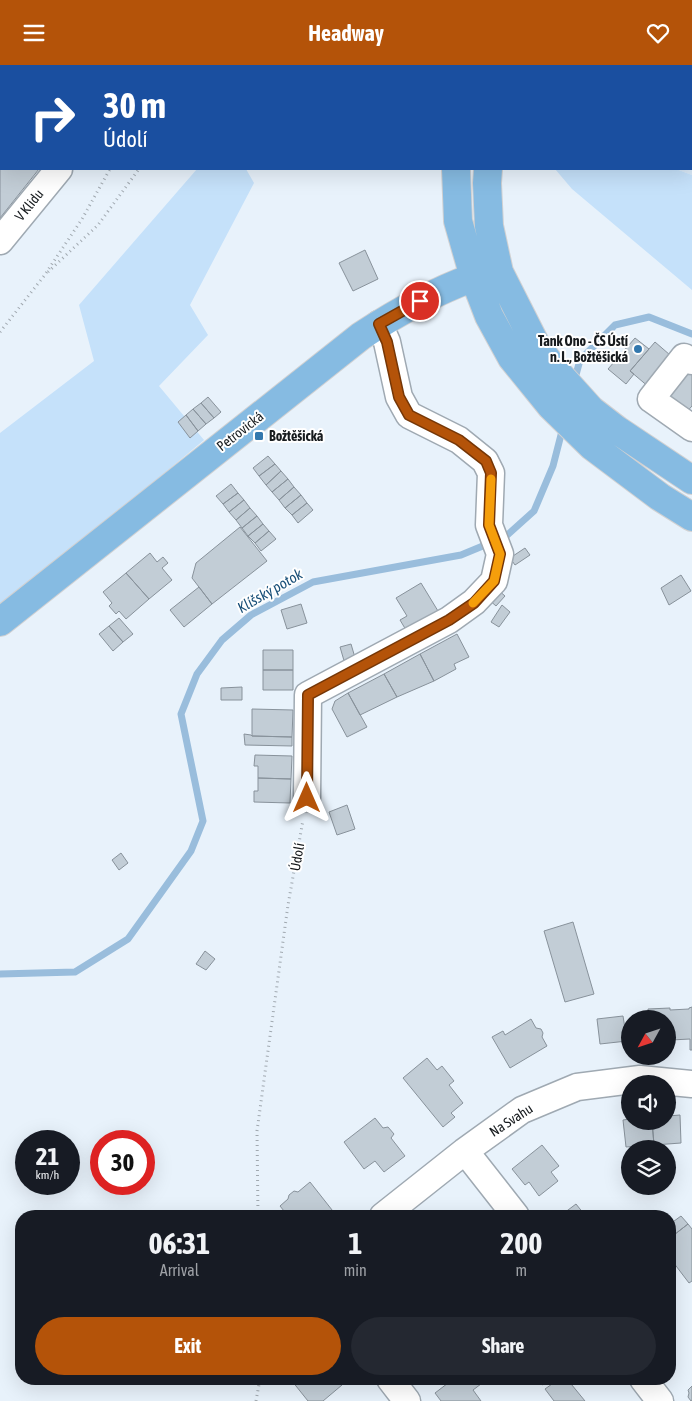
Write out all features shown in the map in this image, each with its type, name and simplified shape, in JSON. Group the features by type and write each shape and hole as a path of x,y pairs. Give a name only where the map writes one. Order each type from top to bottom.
{"main road":[{"path":"456,170 458,221 486,274 554,369 591,410 617,430 689,474"},
{"path":"488,170 489,225 486,274 489,316 512,359 551,406 592,446 660,497 692,517"},
{"name":"Petrovická","path":"0,622 361,335 433,294 486,274"}],"street":[{"name":"V Klidu","path":"0,241 57,170"},
{"path":"307,798 308,695 449,620 474,603 494,581 500,554 489,525 491,473 486,461 459,440 409,415 399,397 387,342 379,324"},
{"path":"692,361 684,357 652,399 692,428"},
{"name":"Na Svahu","path":"391,1210 522,1109 577,1087 640,1079 692,1084"},
{"path":"465,1151 511,1210"},
{"path":"395,1385 407,1401"},
{"path":"648,1385 660,1401"}],"path":[{"path":"0,332 44,276 82,219 109,170"},
{"path":"44,276 98,225 138,170"},
{"name":"Údolí","path":"258,1210 257,1131 288,905 307,798"},
{"path":"256,1401 259,1385"}],"shaded area":[{"path":"196,170 247,170 254,183 190,305 208,335 159,386 204,440 26,589 0,608 0,433 94,361 79,305"},
{"path":"556,170 679,170 692,175 692,290 572,189"},
{"path":"679,170 692,170 692,175"}],"building":[{"path":"0,170 38,170 0,218"},
{"path":"365,250 378,279 353,291 339,263"},
{"path":"635,338 649,349 630,371 634,374 626,384 608,369"},
{"path":"655,342 692,374 692,406 683,416 630,371"},
{"path":"208,397 221,412 214,418 201,403"},
{"path":"201,403 214,418 206,424 193,409"},
{"path":"193,409 206,424 198,431 186,415"},
{"path":"186,415 198,431 190,438 178,422"},
{"path":"268,456 275,464 259,476 253,468"},
{"path":"275,464 281,471 266,485 259,476"},
{"path":"281,471 288,479 272,492 266,485"},
{"path":"288,479 294,487 279,500 272,492"},
{"path":"231,484 238,493 223,504 216,496"},
{"path":"294,487 301,495 285,508 279,500"},
{"path":"238,493 244,500 229,512 223,504"},
{"path":"301,495 307,503 292,515 285,508"},
{"path":"244,500 250,508 236,520 229,512"},
{"path":"307,503 313,510 298,523 292,515"},
{"path":"250,508 257,516 242,528 236,520"},
{"path":"257,516 263,524 248,536 242,528"},
{"path":"263,524 269,531 255,543 248,536"},
{"path":"240,527 267,561 212,604 192,578 196,563"},
{"path":"269,531 276,539 261,551 255,543"},
{"path":"525,548 530,555 515,565 510,558"},
{"path":"150,553 157,562 163,557 168,563 162,568 172,580 149,599 126,573"},
{"path":"126,573 149,599 126,619 119,611 116,614 109,606 112,603 103,592"},
{"path":"681,575 691,591 669,605 661,588"},
{"path":"421,583 438,611 406,630 400,620 407,616 396,598"},
{"path":"199,587 212,604 184,627 170,610"},
{"path":"497,589 505,596 496,606 488,599"},
{"path":"301,604 307,623 287,629 281,610"},
{"path":"502,605 510,612 499,627 491,622"},
{"path":"119,618 133,634 123,642 109,626"},
{"path":"109,626 123,642 113,651 99,634"},
{"path":"457,634 469,657 454,664 456,669 434,681 420,654"},
{"path":"351,644 356,661 345,664 340,647"},
{"path":"263,650 293,650 293,670 263,670"},
{"path":"420,654 434,681 397,697 384,674"},
{"path":"263,670 293,670 293,690 263,690"},
{"path":"384,674 397,697 360,715 348,693"},
{"path":"242,687 242,700 221,700 221,688"},
{"path":"348,693 367,727 347,737 332,709 335,701"},
{"path":"252,709 293,710 292,737 252,736"},
{"path":"244,734 292,737 292,746 245,745"},
{"path":"255,755 292,756 291,779 258,778 258,766 254,766"},
{"path":"258,778 291,779 290,803 254,802 254,791 258,791"},
{"path":"347,805 355,829 337,835 329,812"},
{"path":"121,853 128,863 119,870 112,860"},
{"path":"573,922 594,994 565,1002 544,931"},
{"path":"205,951 215,959 206,970 196,964"},
{"path":"692,1007 692,1050 690,1050 690,1039 676,1040 676,1010 670,1010"},
{"path":"670,1008 670,1010 648,1010 648,1009"},
{"path":"621,1016 621,1042 600,1044 597,1019"},
{"path":"531,1019 536,1028 541,1029 542,1037 547,1046 510,1068 492,1037 503,1031 505,1035"},
{"path":"427,1058 437,1070 442,1066 454,1081 449,1085 463,1103 451,1113 455,1117 443,1127 403,1078"},
{"path":"676,1115 680,1115 681,1143 676,1143 676,1140 654,1140 653,1130 676,1130"},
{"path":"375,1118 383,1128 388,1127 394,1134 391,1138 405,1156 384,1172 375,1161 364,1169 344,1142"},
{"path":"624,1130 653,1130 654,1140 625,1140"},
{"path":"542,1145 559,1166 551,1172 558,1181 539,1196 529,1182 525,1185 512,1169"},
{"path":"310,1182 332,1210 283,1210 280,1206 288,1199 289,1195 294,1191 298,1192"},
{"path":"576,1204 581,1210 568,1210"},
{"path":"681,1216 688,1224 676,1233 676,1220"},
{"path":"688,1224 692,1229 692,1281 689,1283 676,1266 676,1233"},
{"path":"295,1385 342,1385 323,1401 308,1401"},
{"path":"445,1385 480,1385 473,1390 481,1401 441,1401 435,1393"},
{"path":"551,1385 572,1385 585,1401 554,1401 545,1389"},
{"path":"692,1386 691,1401 688,1397 688,1390"}],"waterway":[{"name":"Klíšský potok","path":"574,382 580,360 615,325 649,317 692,334"},
{"name":"Klíšský potok","path":"500,539 504,538 534,511 553,466 563,427"},
{"name":"Klíšský potok","path":"0,974 75,972 128,939 191,851 203,821 181,714 197,674 222,640 251,615 313,582 461,555 490,543"}],"slow traffic":[{"path":"473,603 494,581 500,554 489,525 491,479"}],"place":[{"name":"Tank Ono - ČS Ústí n. L., Božtěšická","path":"638,349"},
{"name":"Božtěšická","path":"259,436"}],"route":[{"path":"307,798 308,695 449,620 474,603 494,581 500,554 489,525 491,473 486,461 459,440 409,415 399,397 387,342 379,324 420,301"}]}
